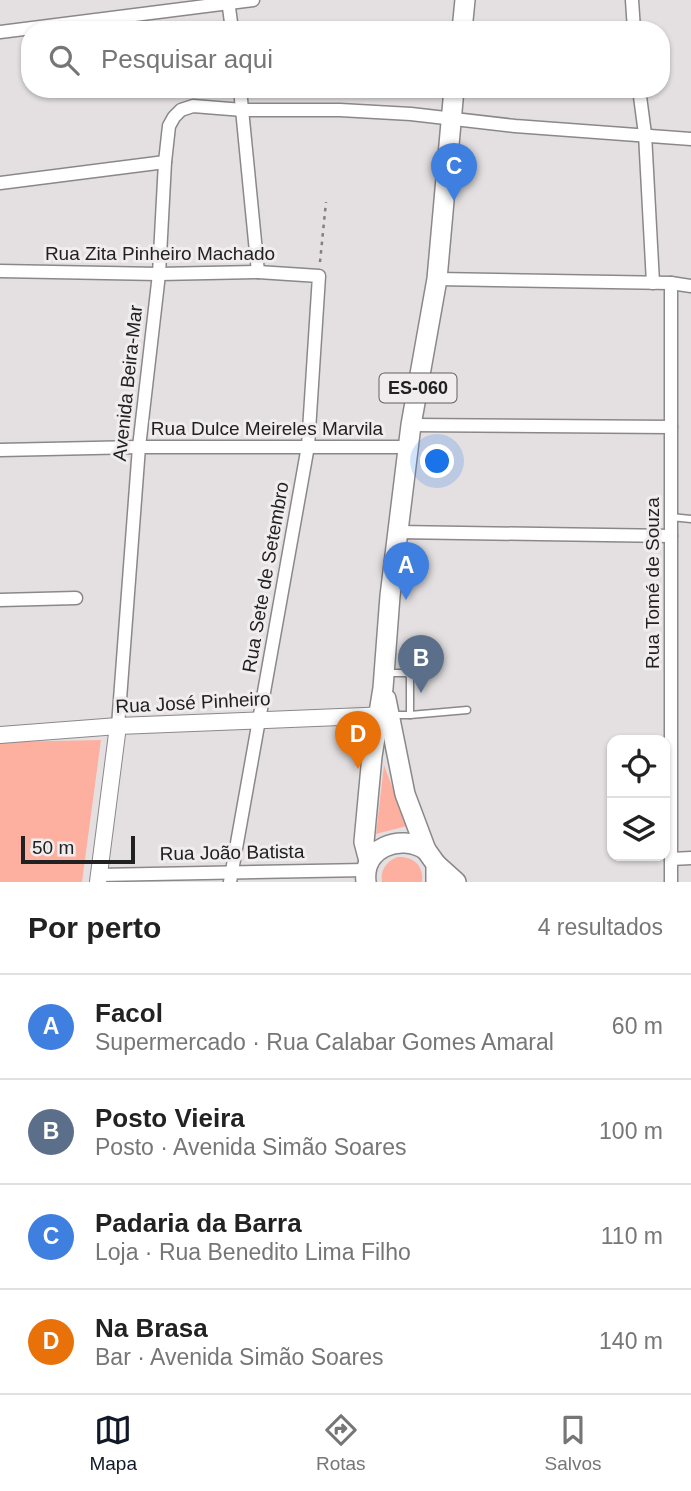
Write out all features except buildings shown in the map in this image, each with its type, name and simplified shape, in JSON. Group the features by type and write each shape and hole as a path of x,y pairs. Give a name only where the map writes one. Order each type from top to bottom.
{"main road":[{"path":"463,21 465,0"},
{"name":"ES-060","path":"367,871 364,842 384,715 384,680 397,532 411,425 437,279 453,98"},
{"name":"ES-060","path":"384,715 404,794 433,865"},
{"path":"367,871 382,848 399,841 409,842 456,882"}],"street":[{"path":"84,21 253,0"},
{"path":"632,0 634,21"},
{"path":"228,2 231,21"},
{"path":"0,32 21,29"},
{"path":"241,98 258,272"},
{"path":"640,98 645,134 653,283"},
{"name":"Avenida Beira-Mar","path":"118,726 139,447 159,274 169,126 181,110 193,106 243,110"},
{"path":"243,110 340,110 691,139"},
{"path":"0,183 165,162"},
{"name":"Rua Zita Pinheiro Machado","path":"0,271 159,274 258,272 319,276"},
{"name":"Rua Sete de Setembro","path":"231,876 308,446 319,276"},
{"path":"437,279 671,283 691,286"},
{"name":"Rua Tomé de Souza","path":"671,283 671,882"},
{"path":"411,425 671,427"},
{"name":"Rua Dulce Meireles Marvila","path":"0,450 409,447"},
{"path":"397,532 671,536"},
{"path":"0,600 76,598"},
{"name":"Rua José Pinheiro","path":"0,735 118,726 384,715"},
{"path":"99,878 118,726"},
{"path":"671,859 691,858"},
{"name":"Rua João Batista","path":"99,878 367,871"}],"lane":[{"path":"671,517 691,519"},
{"path":"384,680 408,673 410,715"},
{"path":"384,715 467,710"}],"path":[{"path":"319,276 327,202"}],"shaded area":[{"path":"101,740 82,882 0,882 0,742"},
{"path":"384,765 407,826 376,834"},
{"path":"397,857 408,858 417,863 422,882 382,882 385,867"}],"place":[{"name":"Padaria da Barra","path":"454,201"},
{"name":"Facol","path":"406,600"},
{"name":"Posto Vieira","path":"421,693"},
{"name":"Na Brasa","path":"358,769"}]}
